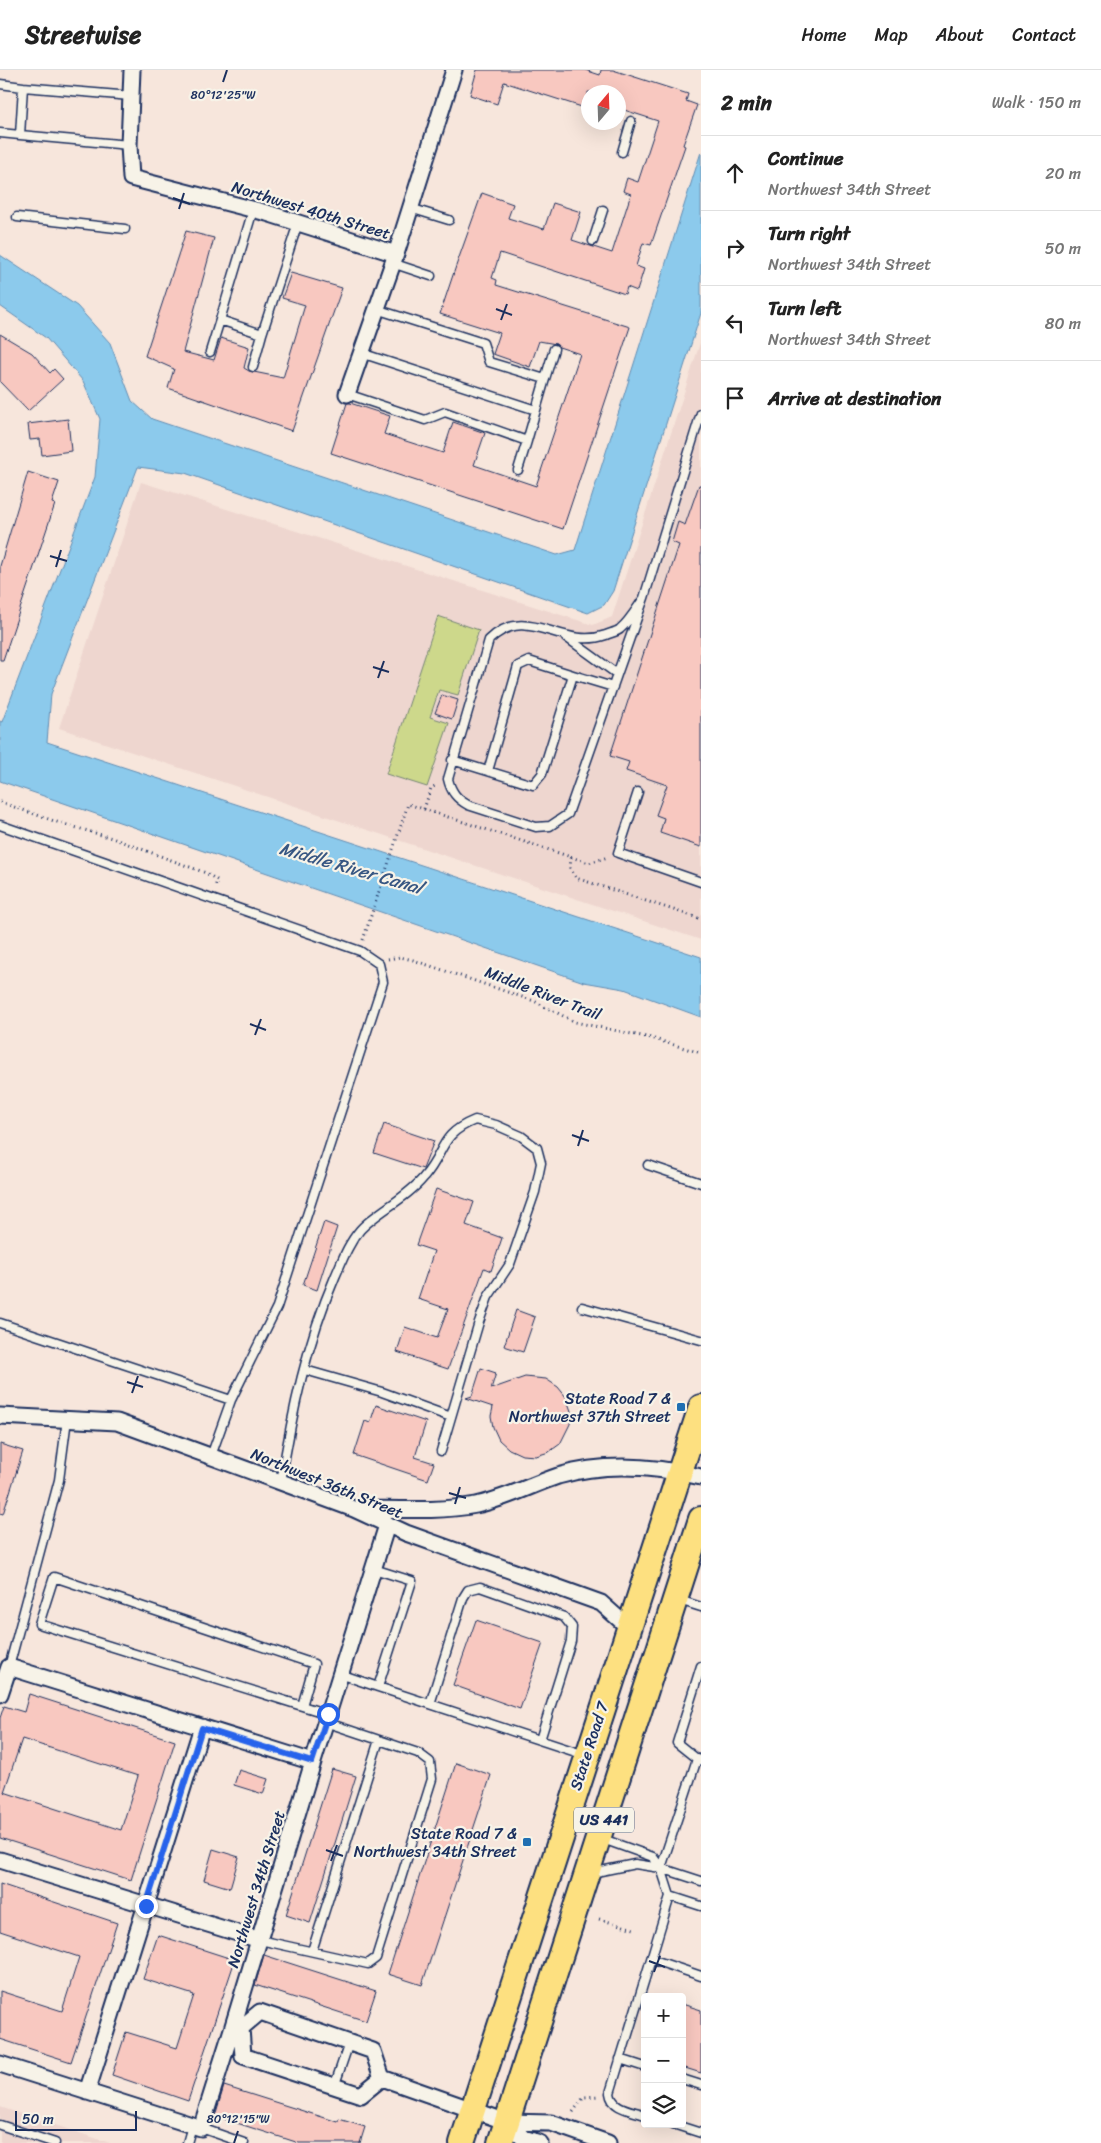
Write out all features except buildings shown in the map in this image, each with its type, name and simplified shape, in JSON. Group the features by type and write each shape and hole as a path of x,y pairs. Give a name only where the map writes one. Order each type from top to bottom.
{"main road":[{"name":"State Road 7","path":"462,2143 628,1627 690,1475 701,1408"},
{"name":"US 441","path":"503,2132 701,1519"}],"street":[{"path":"129,145 132,70"},
{"path":"394,258 454,70"},
{"name":"Northwest 40th Street","path":"129,145 131,178 298,223 394,258 347,394"},
{"name":"Northwest 36th Street","path":"0,1416 116,1422 354,1509 406,1533 601,1603 628,1627"},
{"path":"354,1509 420,1509 475,1505 529,1488 559,1476 597,1470 646,1467 690,1475"},
{"name":"Northwest 34th Street","path":"196,2127 237,2027 260,1940 312,1762 388,1525"},
{"path":"0,1694 9,1667 312,1762"},
{"path":"87,2092 202,1728"},
{"path":"0,1860 260,1940"},
{"path":"237,2027 260,2012 373,2051 382,2078 472,2110 503,2132 540,2143"},
{"name":"Northwest 34th Street","path":"237,2027 243,2056 361,2096 382,2078"},
{"path":"0,2064 196,2127"},
{"path":"503,2132 551,2123 608,2143"}],"lane":[{"path":"0,84 131,96"},
{"path":"20,135 23,87"},
{"path":"622,152 631,121"},
{"path":"0,133 129,145"},
{"path":"410,208 450,220"},
{"path":"210,352 254,210"},
{"path":"592,240 603,210"},
{"path":"17,217 125,229"},
{"path":"253,367 298,223"},
{"path":"394,258 432,276"},
{"path":"376,309 483,343 489,362 545,379"},
{"path":"220,320 262,334"},
{"path":"518,470 554,349"},
{"path":"361,353 536,410"},
{"path":"347,394 425,420 445,412 526,441"},
{"path":"617,674 566,637 534,625 518,624 500,630 489,640 452,760 448,779 450,789 458,800 536,827 550,826 568,814 644,598 701,413"},
{"path":"566,637 599,638 620,630 644,598"},
{"path":"488,770 518,666 529,662 612,687"},
{"path":"452,760 533,785 542,774 573,675"},
{"path":"638,792 618,853 701,882"},
{"path":"0,825 360,950 379,964 383,982 277,1307 231,1400 211,1456"},
{"path":"281,1482 288,1441 320,1314 347,1250 361,1229 406,1195 424,1178 434,1166 442,1145 453,1132 475,1120 496,1125 521,1136 537,1148 541,1163 535,1192 510,1264 488,1297 479,1322 441,1451"},
{"path":"648,1165 701,1183"},
{"path":"582,1307 701,1340"},
{"path":"0,1323 231,1400"},
{"path":"305,1370 382,1392 451,1417"},
{"path":"9,1667 59,1480 67,1419"},
{"path":"374,1569 412,1581 378,1687"},
{"path":"260,1940 368,1964 376,1958 432,1780 430,1762 418,1753 379,1740 302,1706 40,1624 54,1576 314,1664 302,1706"},
{"path":"430,1704 463,1598 468,1590 480,1587 564,1617 572,1627 571,1641 540,1740"},
{"path":"675,1598 701,1607"},
{"path":"661,1868 699,1760 677,1743 701,1666"},
{"path":"340,1674 587,1756"},
{"path":"312,1952 379,1740"},
{"path":"598,1837 652,1857 661,1868 670,1896 610,2092 610,2098 618,2106 641,2114"},
{"path":"587,1874 635,1864 661,1868 701,1881"},
{"path":"670,1896 701,1906"},
{"path":"651,1959 701,1976"},
{"path":"334,2087 349,2042"},
{"path":"620,2059 641,2066"},
{"path":"686,2080 701,2085"},
{"path":"0,2125 55,2143"},
{"path":"187,2143 196,2127 244,2143"},
{"path":"684,2128 701,2134"}],"path":[{"path":"424,809 431,788 448,779"},
{"path":"0,802 57,822 112,838 214,877 216,884 211,899"},
{"path":"360,950 408,804 589,863 618,853"},
{"path":"570,857 570,868 576,878 701,918"},
{"name":"Middle River Trail","path":"379,964 390,958 400,957 413,960 534,1001 575,1022 651,1038 701,1053"},
{"path":"598,1919 634,1929"},
{"path":"573,2112 584,2097 597,2095 610,2098"}],"shaded area":[{"path":"701,340 701,940 59,728 141,482 593,625 612,617"},
{"path":"0,2107 110,2143 0,2143"}],"green space":[{"path":"438,616 479,630 458,695 439,690 430,717 449,723 427,787 386,774"}],"water":[{"name":"Middle River Canal","path":"701,152 701,313 613,591 604,605 588,613 185,473 138,467 51,694 47,742 701,957 701,1017 624,989 584,982 0,781 0,721 2,722 95,477 100,419 83,381 46,338 0,306 0,255 77,306 110,343 132,401 152,419 557,555 575,550"}],"place":[{"name":"State Road 7 & Northwest 37th Street","path":"681,1407"},
{"name":"State Road 7 & Northwest 34th Street","path":"527,1842"}],"route":[{"path":"146,1906 202,1728 312,1762 328,1714"}]}
